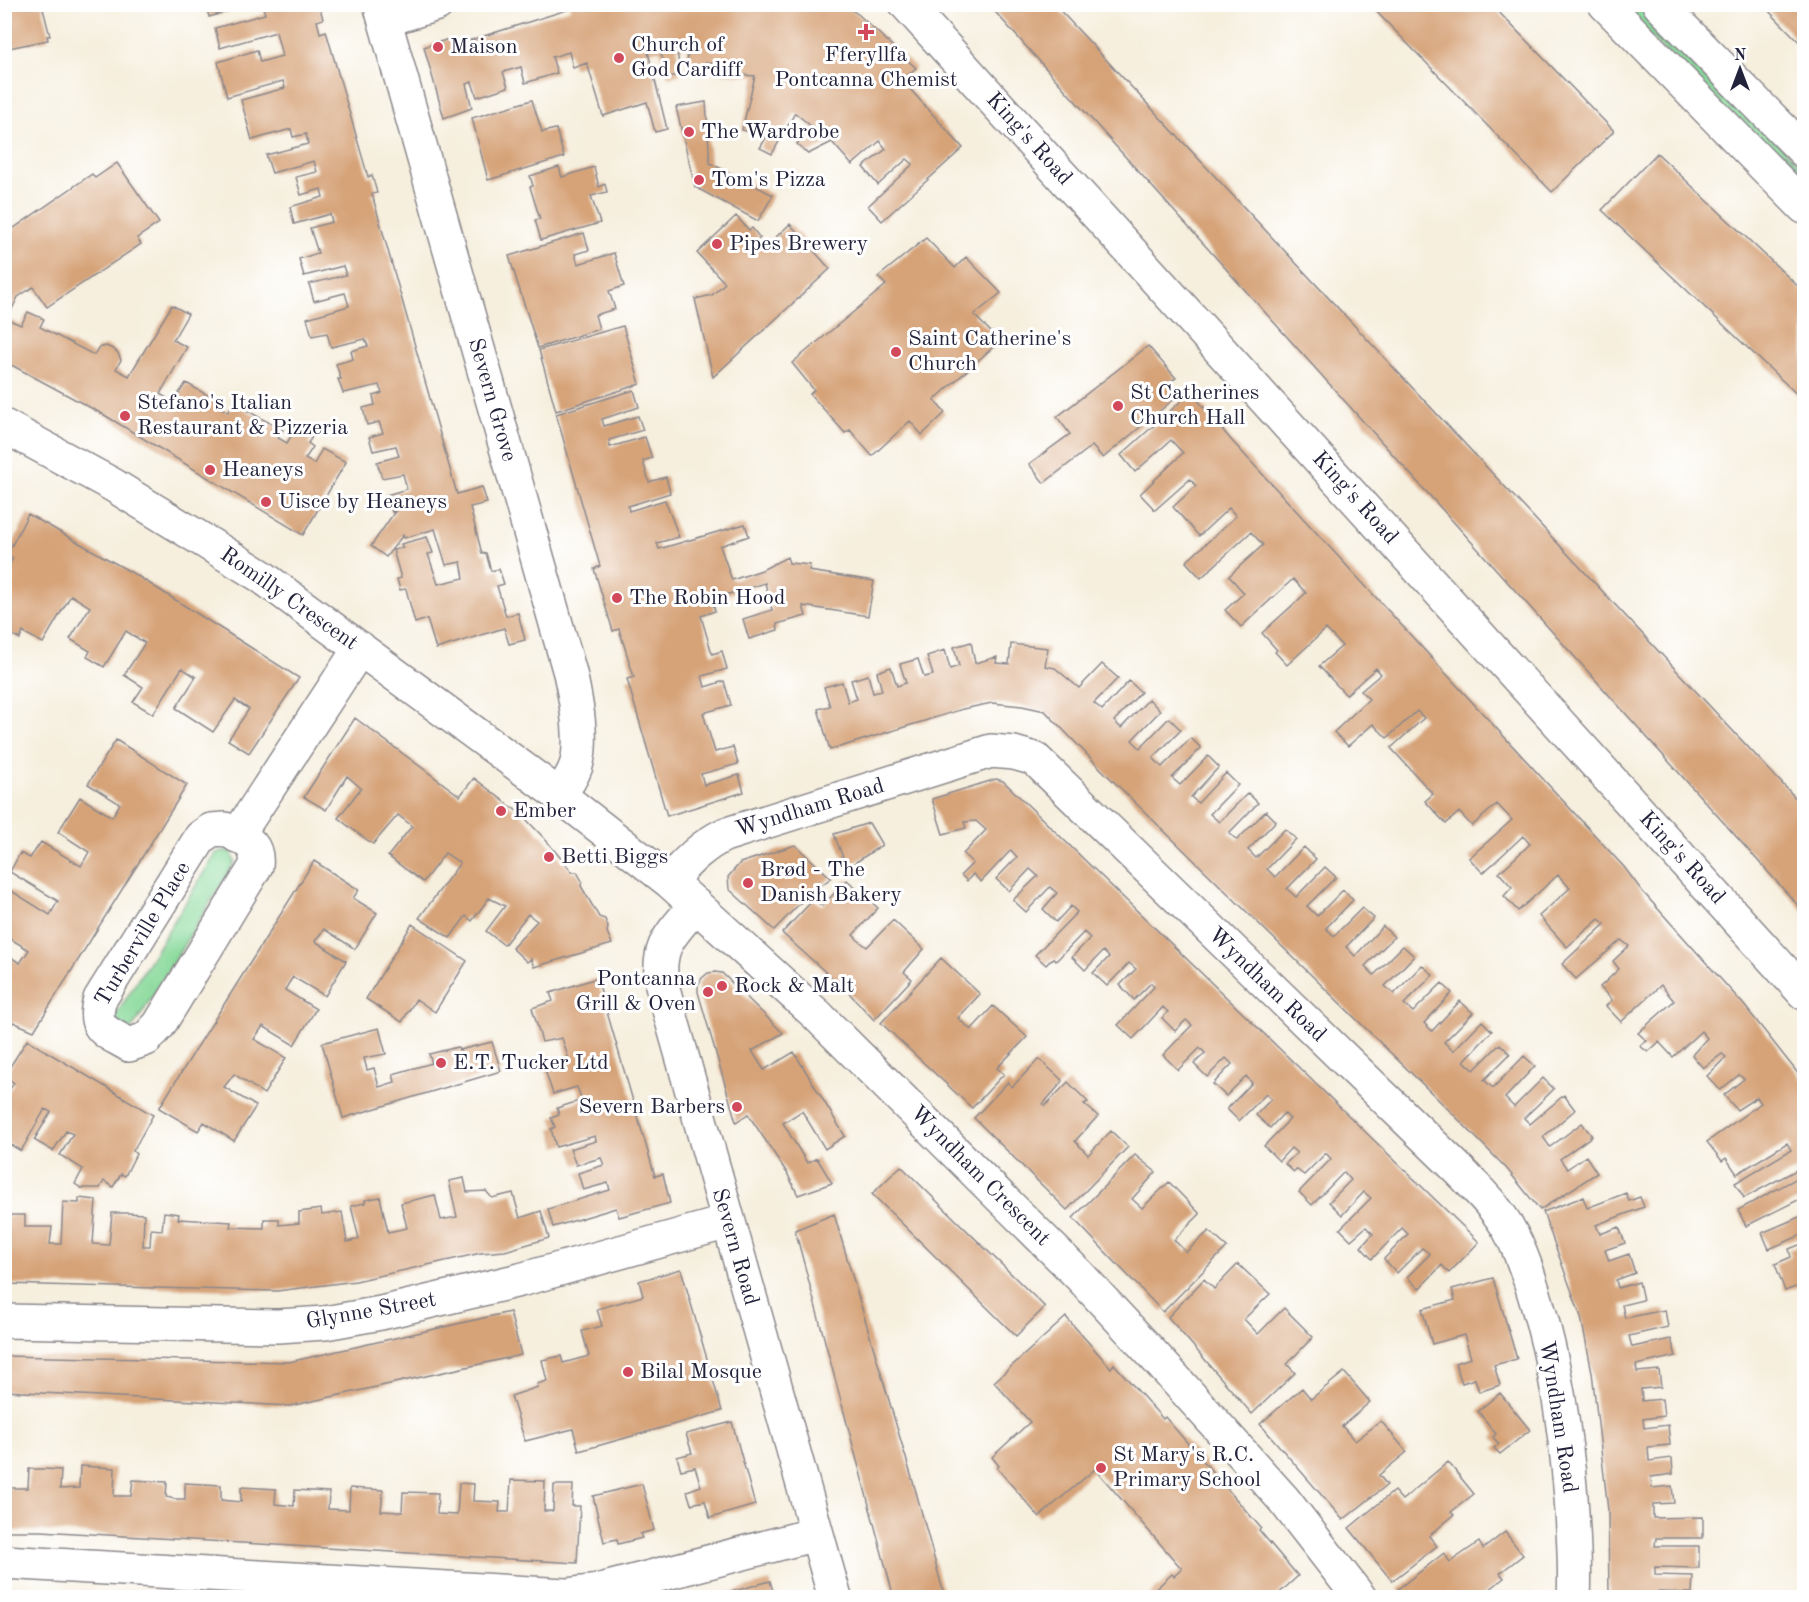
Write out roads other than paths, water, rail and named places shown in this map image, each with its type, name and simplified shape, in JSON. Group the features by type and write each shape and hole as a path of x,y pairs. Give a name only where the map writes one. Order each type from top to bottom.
{"street":[{"path":"382,12 437,4"},
{"name":"King's Road","path":"906,4 1804,993"},
{"path":"1605,4 1804,207"},
{"path":"1659,4 1804,151"},
{"name":"Severn Grove","path":"382,12 574,689 578,755 571,779 559,795"},
{"name":"Romilly Crescent","path":"4,426 94,474 261,576 559,795"},
{"path":"237,836 360,648"},
{"name":"Wyndham Road","path":"669,881 696,852 708,842 723,835 992,751 1014,753 1035,759 1461,1172 1486,1198 1508,1228 1522,1257 1532,1286 1557,1380 1566,1442 1574,1556 1574,1598"},
{"name":"Wyndham Crescent","path":"559,795 669,881 826,1023 1079,1275 1284,1500 1360,1598"},
{"name":"Turberville Place","path":"225,829 237,836 253,844 257,856 256,866 159,1025 146,1039 129,1045 102,1029 96,1015 100,999 201,837 212,830 225,829"},
{"name":"Severn Road","path":"696,905 662,948 659,967 662,985 835,1598"},
{"name":"Glynne Street","path":"4,1321 278,1326 325,1323 381,1313 520,1280 728,1222"},
{"path":"4,1562 566,1595 597,1591 816,1534"}],"place":[{"name":"Fferyllfa Pontcanna Chemist","path":"866,32"},
{"name":"Maison","path":"438,47"},
{"name":"Church of God Cardiff","path":"619,58"},
{"name":"The Wardrobe","path":"689,132"},
{"name":"Tom's Pizza","path":"699,180"},
{"name":"Pipes Brewery","path":"717,244"},
{"name":"Saint Catherine's Church","path":"896,352"},
{"name":"St Catherines Church Hall","path":"1118,406"},
{"name":"Stefano's Italian Restaurant & Pizzeria","path":"125,416"},
{"name":"Heaneys","path":"210,470"},
{"name":"Uisce by Heaneys","path":"266,502"},
{"name":"The Robin Hood","path":"617,598"},
{"name":"Ember","path":"501,811"},
{"name":"Betti Biggs","path":"549,857"},
{"name":"Brød - The Danish Bakery","path":"748,883"},
{"name":"Rock & Malt","path":"722,986"},
{"name":"Pontcanna Grill & Oven","path":"708,992"},
{"name":"E.T. Tucker Ltd","path":"441,1063"},
{"name":"Severn Barbers","path":"737,1107"},
{"name":"Bilal Mosque","path":"628,1372"},
{"name":"St Mary's R.C. Primary School","path":"1101,1468"}]}
